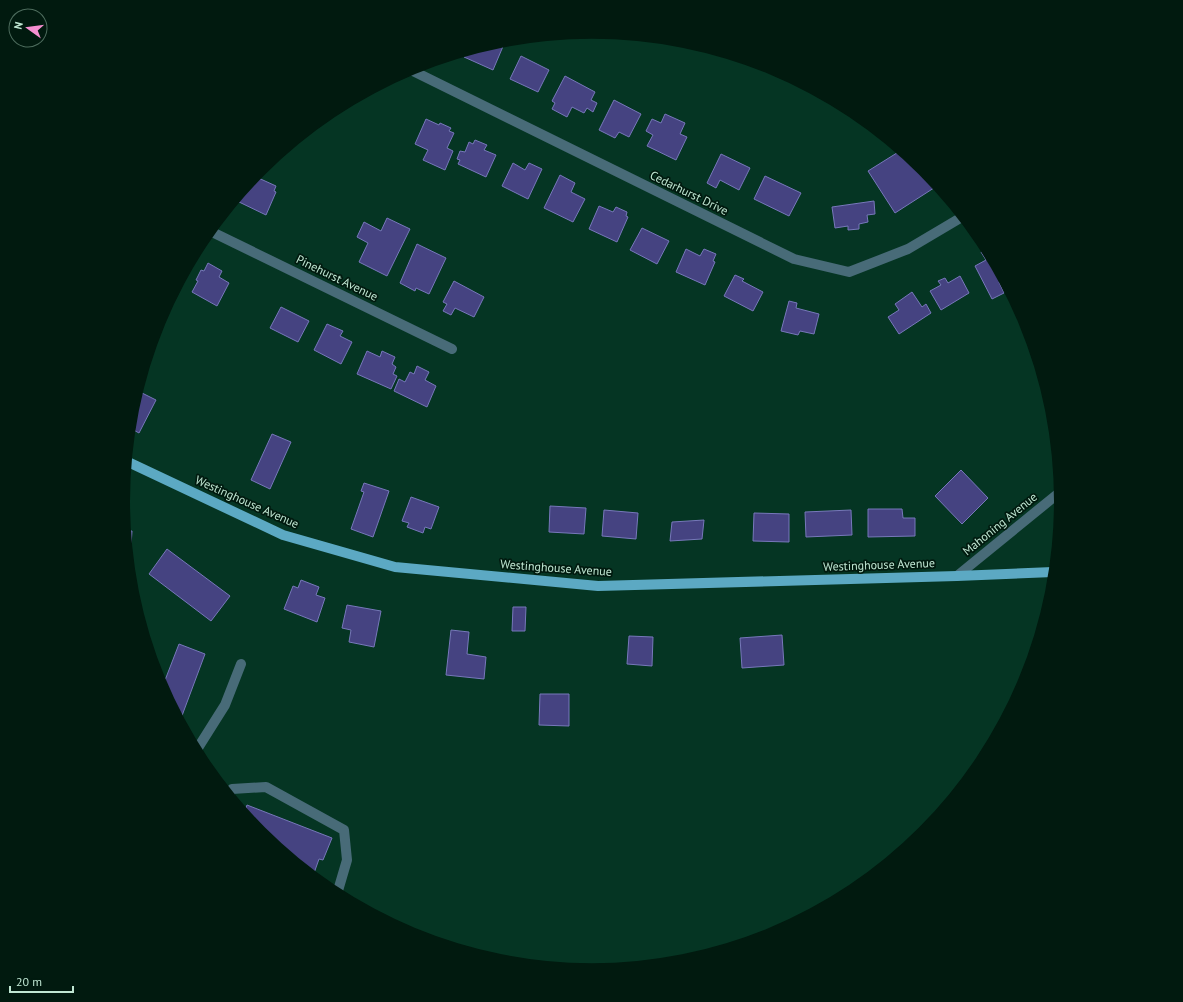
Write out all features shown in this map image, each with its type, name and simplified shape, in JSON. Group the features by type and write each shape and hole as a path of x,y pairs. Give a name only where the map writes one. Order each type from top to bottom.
{"main road":[{"name":"Westinghouse Avenue","path":"131,463 283,535 395,567 598,586 1048,572"}],"street":[{"name":"Cedarhurst Drive","path":"418,73 794,259 849,272 908,249 958,220"},
{"name":"Pinehurst Avenue","path":"215,233 452,349"},
{"name":"Mahoning Avenue","path":"957,576 1054,497"},
{"path":"199,746 225,705 241,664"},
{"path":"231,790 266,787 344,830 347,860 339,888"}],"building":[{"path":"502,48 493,70 465,57"},
{"path":"521,56 549,70 538,92 510,79"},
{"path":"565,76 595,92 591,100 597,103 593,112 587,108 584,113 572,107 567,117 552,109 555,103 552,101"},
{"path":"614,100 641,114 629,137 619,132 615,138 599,130"},
{"path":"665,114 685,123 680,134 687,137 676,160 647,146 653,135 646,131 652,119 661,123"},
{"path":"426,119 439,125 440,123 451,128 449,131 454,133 447,148 453,151 445,170 423,160 428,150 415,144"},
{"path":"475,140 487,145 484,150 496,155 486,177 458,164 460,160 457,159 460,151 465,152 469,142 473,144"},
{"path":"721,154 750,168 739,190 720,180 716,188 707,183"},
{"path":"896,154 932,189 895,213 868,171"},
{"path":"513,163 525,170 529,163 542,169 528,199 502,186"},
{"path":"560,175 575,183 571,192 585,199 573,222 544,208"},
{"path":"765,176 801,193 789,216 754,199"},
{"path":"260,179 276,186 274,191 276,192 266,215 239,202"},
{"path":"874,201 875,214 867,215 868,222 859,224 859,229 848,230 848,226 835,228 832,207"},
{"path":"599,206 613,212 616,207 627,212 626,216 628,217 617,242 589,229"},
{"path":"387,218 410,229 387,276 359,262 368,243 357,237 364,222 381,231"},
{"path":"642,228 669,241 657,264 630,250"},
{"path":"417,244 446,258 429,294 416,288 415,291 400,283"},
{"path":"686,249 700,256 704,249 716,254 713,261 715,262 705,285 676,272"},
{"path":"986,260 1004,293 992,299 975,266"},
{"path":"208,263 222,271 219,277 229,283 217,306 192,292 198,281 196,280 201,270 204,271"},
{"path":"735,275 744,279 742,281 763,292 753,311 724,296"},
{"path":"960,276 969,293 941,310 930,291 941,285 938,281 945,278 948,283"},
{"path":"454,281 484,297 474,317 455,308 451,315 443,311 447,304 443,302"},
{"path":"912,292 922,307 926,304 931,313 899,334 888,317 899,310 895,304"},
{"path":"789,301 797,303 796,308 819,314 814,334 800,331 798,335 781,331"},
{"path":"281,307 309,321 298,342 270,328"},
{"path":"327,324 343,331 340,336 352,342 341,364 314,350"},
{"path":"367,351 380,357 382,351 395,357 392,364 396,367 393,374 397,376 391,389 357,374"},
{"path":"417,366 429,372 425,380 436,386 427,407 394,391 399,379 405,382 410,372 414,374"},
{"path":"142,393 156,400 139,433 135,431"},
{"path":"272,434 291,442 270,489 251,480"},
{"path":"961,470 988,498 962,524 935,496"},
{"path":"364,483 389,491 373,537 351,529 364,492 361,491"},
{"path":"411,497 439,507 431,529 425,527 423,533 407,527 409,523 402,521"},
{"path":"550,506 586,508 584,534 549,532"},
{"path":"868,509 902,509 903,518 915,518 915,536 868,537"},
{"path":"604,510 638,513 636,539 602,536"},
{"path":"851,510 852,535 806,537 805,512"},
{"path":"754,513 789,514 789,542 753,541"},
{"path":"704,520 702,539 670,541 672,522"},
{"path":"130,531 132,531 131,543"},
{"path":"167,549 230,596 211,621 149,574"},
{"path":"301,580 319,587 316,595 325,598 317,622 284,609 293,586 298,588"},
{"path":"347,605 381,611 374,647 349,642 351,630 342,628"},
{"path":"513,607 526,607 525,631 512,631"},
{"path":"451,630 469,632 467,654 486,657 484,679 446,675"},
{"path":"782,635 784,665 742,668 740,638"},
{"path":"629,636 653,637 652,666 627,664"},
{"path":"179,644 205,654 182,715 165,679"},
{"path":"540,694 569,694 569,726 539,725"},
{"path":"247,805 332,838 323,860 319,859 315,871 265,828 246,808"}]}
